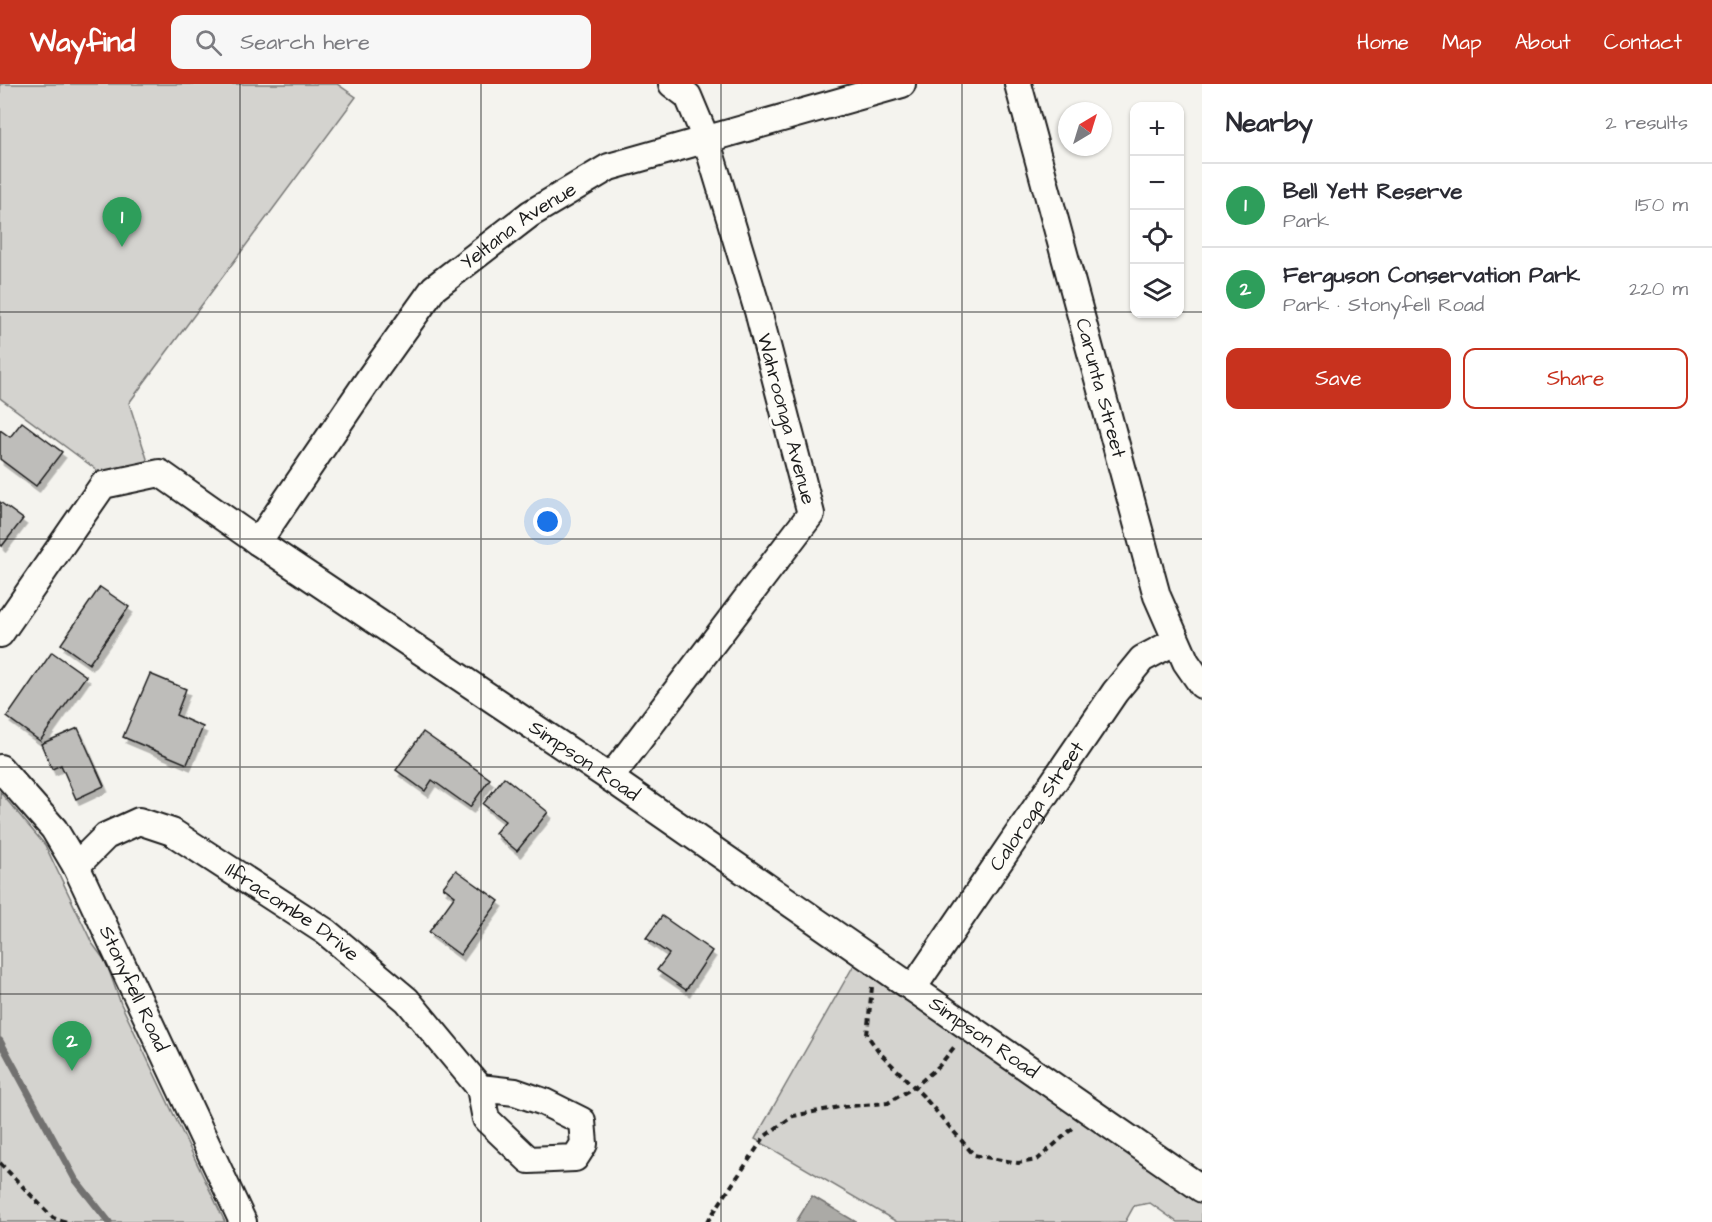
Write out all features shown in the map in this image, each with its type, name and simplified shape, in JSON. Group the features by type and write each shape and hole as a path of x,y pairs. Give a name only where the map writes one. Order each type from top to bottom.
{"street":[{"name":"Wahroonga Avenue","path":"610,778 811,514 758,311 706,139 688,96 672,84"},
{"name":"Yeltana Avenue","path":"258,542 434,288 530,214 609,167 902,84"},
{"name":"Carunta Street","path":"1018,84 1157,596 1185,662 1202,684"},
{"name":"Simpson Road","path":"0,634 103,485 160,472 258,542 610,778 1202,1189"},
{"name":"Caloroga Street","path":"913,988 1115,692 1142,659 1176,641"},
{"name":"Stonyfell Road","path":"0,768 54,829 76,866 243,1222"},
{"name":"Ilfracombe Drive","path":"76,866 106,836 139,821 172,831 326,932 408,1000 480,1089"}],"path":[{"path":"872,985 867,1035 880,1053 914,1087 974,1155 1018,1163 1036,1160 1076,1125"},
{"path":"707,1222 765,1137 793,1116 839,1107 888,1102 914,1087 939,1066 958,1042"},
{"path":"0,1162 53,1218 67,1222"}],"shaded area":[{"path":"0,84 337,84 356,97 129,403 150,468 109,479 0,398"},
{"path":"0,792 45,845 92,943 106,962 121,1004 225,1222 0,1222"},
{"path":"855,963 1202,1204 1202,1222 1177,1222 1150,1203 1134,1206 1125,1222 897,1222 755,1139"},
{"path":"812,1196 856,1222 796,1222"}],"building":[{"path":"22,422 62,452 36,486 0,459 0,430 10,437"},
{"path":"0,502 23,519 2,546 0,544"},
{"path":"100,587 129,607 89,664 61,644"},
{"path":"52,652 86,676 40,741 7,717"},
{"path":"150,674 186,689 176,715 203,727 187,764 123,737"},
{"path":"78,728 104,786 76,799 61,765 52,769 41,744"},
{"path":"423,732 490,779 470,807 432,780 425,791 396,770"},
{"path":"504,777 548,812 517,851 495,833 505,821 483,804"},
{"path":"456,870 499,901 460,955 429,932 455,896 443,887"},
{"path":"662,916 712,951 686,990 657,970 669,954 646,938"}],"waterway":[{"path":"0,1041 75,1179 109,1222"}],"place":[{"name":"Bell Yett Reserve","path":"122,247"},
{"name":"Ferguson Conservation Park","path":"72,1071"}]}
